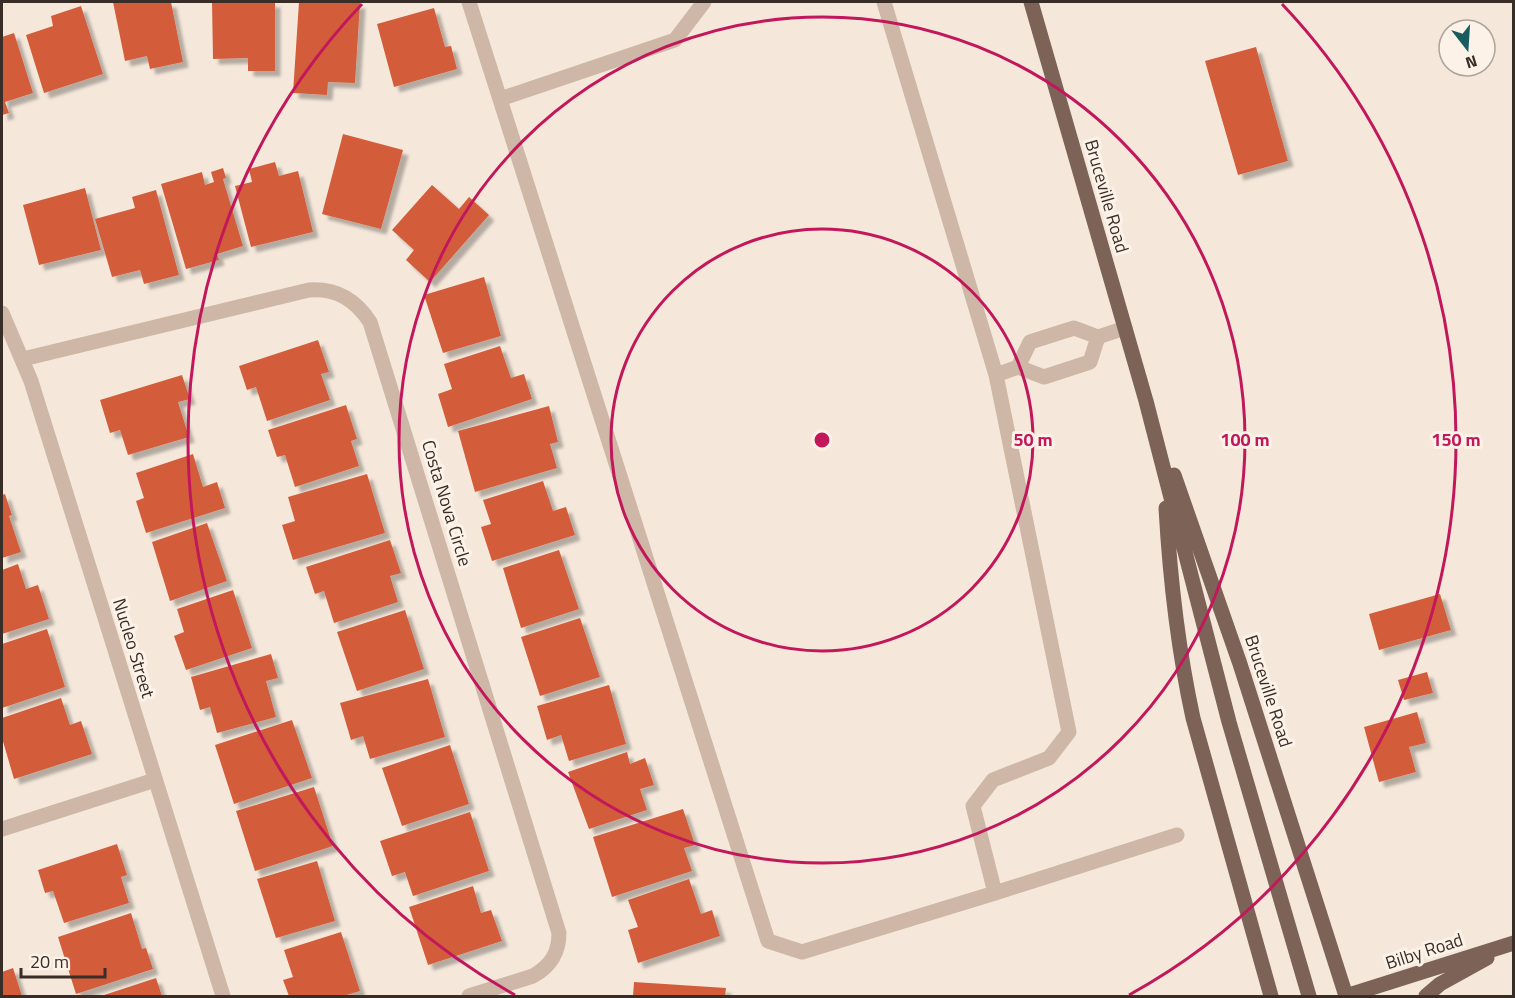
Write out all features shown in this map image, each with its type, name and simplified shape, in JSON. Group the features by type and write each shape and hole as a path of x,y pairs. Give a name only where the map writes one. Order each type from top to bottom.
{"main road":[{"name":"Bruceville Road","path":"1030,2 1146,400 1229,722 1309,996"},
{"name":"Bruceville Road","path":"1146,400 1240,664 1346,996"},
{"path":"1164,470 1171,567 1186,684 1193,718 1271,996"},
{"path":"1426,996 1440,984 1510,944"},
{"name":"Bilby Road","path":"1346,996 1510,944"}],"street":[{"path":"469,2 768,941 802,952 1177,835"},
{"path":"500,99 675,40 704,2"},
{"path":"884,2 996,375 1069,732 1049,758 993,780 973,806 995,893"},
{"name":"Costa Nova Circle","path":"23,358 309,290 332,291 343,295 363,310 374,333 559,933 556,954 543,970 533,976 469,996"},
{"name":"Nucleo Street","path":"2,313 23,358 223,996"},
{"path":"1018,367 1030,342 1074,328 1098,337 1125,328"},
{"path":"996,375 1018,367 1044,377 1090,362 1098,337"},
{"path":"2,829 155,780"}],"building":[{"path":"113,2 171,2 183,62 150,69 147,56 125,61"},
{"path":"212,2 275,2 275,71 248,71 248,58 213,59"},
{"path":"299,2 360,3 355,83 328,82 327,95 293,93"},
{"path":"81,6 103,74 44,93 26,35 53,26 51,16"},
{"path":"434,8 445,47 451,46 457,69 394,87 377,24"},
{"path":"14,33 33,93 5,102 9,113 2,115 2,37"},
{"path":"1256,47 1288,161 1238,175 1205,61"},
{"path":"343,134 403,150 381,229 322,214"},
{"path":"275,162 279,176 298,171 313,232 251,247 235,186 252,182 249,169"},
{"path":"223,168 226,178 223,179 243,246 217,254 219,260 186,269 161,184 202,172 205,185 214,182 211,172"},
{"path":"432,185 459,209 469,197 489,215 430,282 406,260 414,250 392,230"},
{"path":"85,188 101,250 39,265 23,205"},
{"path":"156,190 179,275 144,284 140,270 112,277 95,219 135,208 132,197"},
{"path":"484,277 501,336 443,353 424,295"},
{"path":"318,340 329,372 321,374 330,400 267,421 256,387 247,390 239,366"},
{"path":"500,346 511,378 524,374 532,399 448,427 438,394 452,389 444,364"},
{"path":"182,375 190,399 178,402 189,437 128,455 120,430 110,433 100,400"},
{"path":"346,405 357,439 351,441 359,466 295,487 285,455 277,457 268,430"},
{"path":"549,406 558,442 550,444 557,468 475,492 458,431"},
{"path":"193,454 203,487 217,482 225,508 146,533 136,501 144,498 136,473"},
{"path":"367,474 385,533 293,560 282,525 295,521 288,497"},
{"path":"543,481 553,511 566,507 575,535 492,561 481,527 491,524 483,500"},
{"path":"5,494 12,515 9,516 21,552 2,558 2,495"},
{"path":"207,523 227,581 170,601 152,542"},
{"path":"390,540 401,573 390,576 398,602 334,623 324,591 315,594 306,567"},
{"path":"559,550 579,609 521,628 503,568"},
{"path":"18,564 26,589 38,585 49,619 2,634 2,570"},
{"path":"233,590 252,648 186,670 174,636 184,632 177,609"},
{"path":"1440,594 1451,630 1379,650 1369,614"},
{"path":"405,610 424,669 357,691 337,632"},
{"path":"580,618 600,677 540,696 521,637"},
{"path":"47,629 65,687 2,708 2,644"},
{"path":"271,654 278,678 266,681 276,717 217,733 210,707 200,710 191,677"},
{"path":"1427,672 1433,693 1404,700 1398,680"},
{"path":"428,679 445,737 370,759 363,736 351,740 340,703"},
{"path":"609,685 626,744 569,761 561,735 547,740 537,706"},
{"path":"61,698 70,725 81,721 92,754 14,779 2,738 2,718"},
{"path":"1417,712 1426,743 1409,747 1416,772 1379,782 1364,727"},
{"path":"292,720 312,778 234,804 215,745"},
{"path":"450,745 469,804 402,826 382,768"},
{"path":"627,752 630,764 645,758 654,785 640,789 647,810 589,829 568,772"},
{"path":"314,787 333,846 255,871 236,811"},
{"path":"683,809 695,845 684,848 692,871 612,897 593,837"},
{"path":"470,812 489,871 413,896 405,872 392,876 380,841"},
{"path":"117,844 127,875 121,877 129,903 64,923 53,891 45,893 38,870"},
{"path":"317,861 335,921 276,938 257,879"},
{"path":"689,879 701,914 712,910 720,936 638,963 628,930 638,927 628,900"},
{"path":"473,886 481,913 491,910 502,941 428,965 409,907"},
{"path":"131,913 142,949 146,948 153,969 76,994 58,937"},
{"path":"341,932 360,991 343,996 289,996 283,980 293,977 284,950"},
{"path":"13,968 22,996 2,996 2,972"},
{"path":"156,978 162,996 101,996"},
{"path":"634,982 726,988 725,996 633,996"}]}
